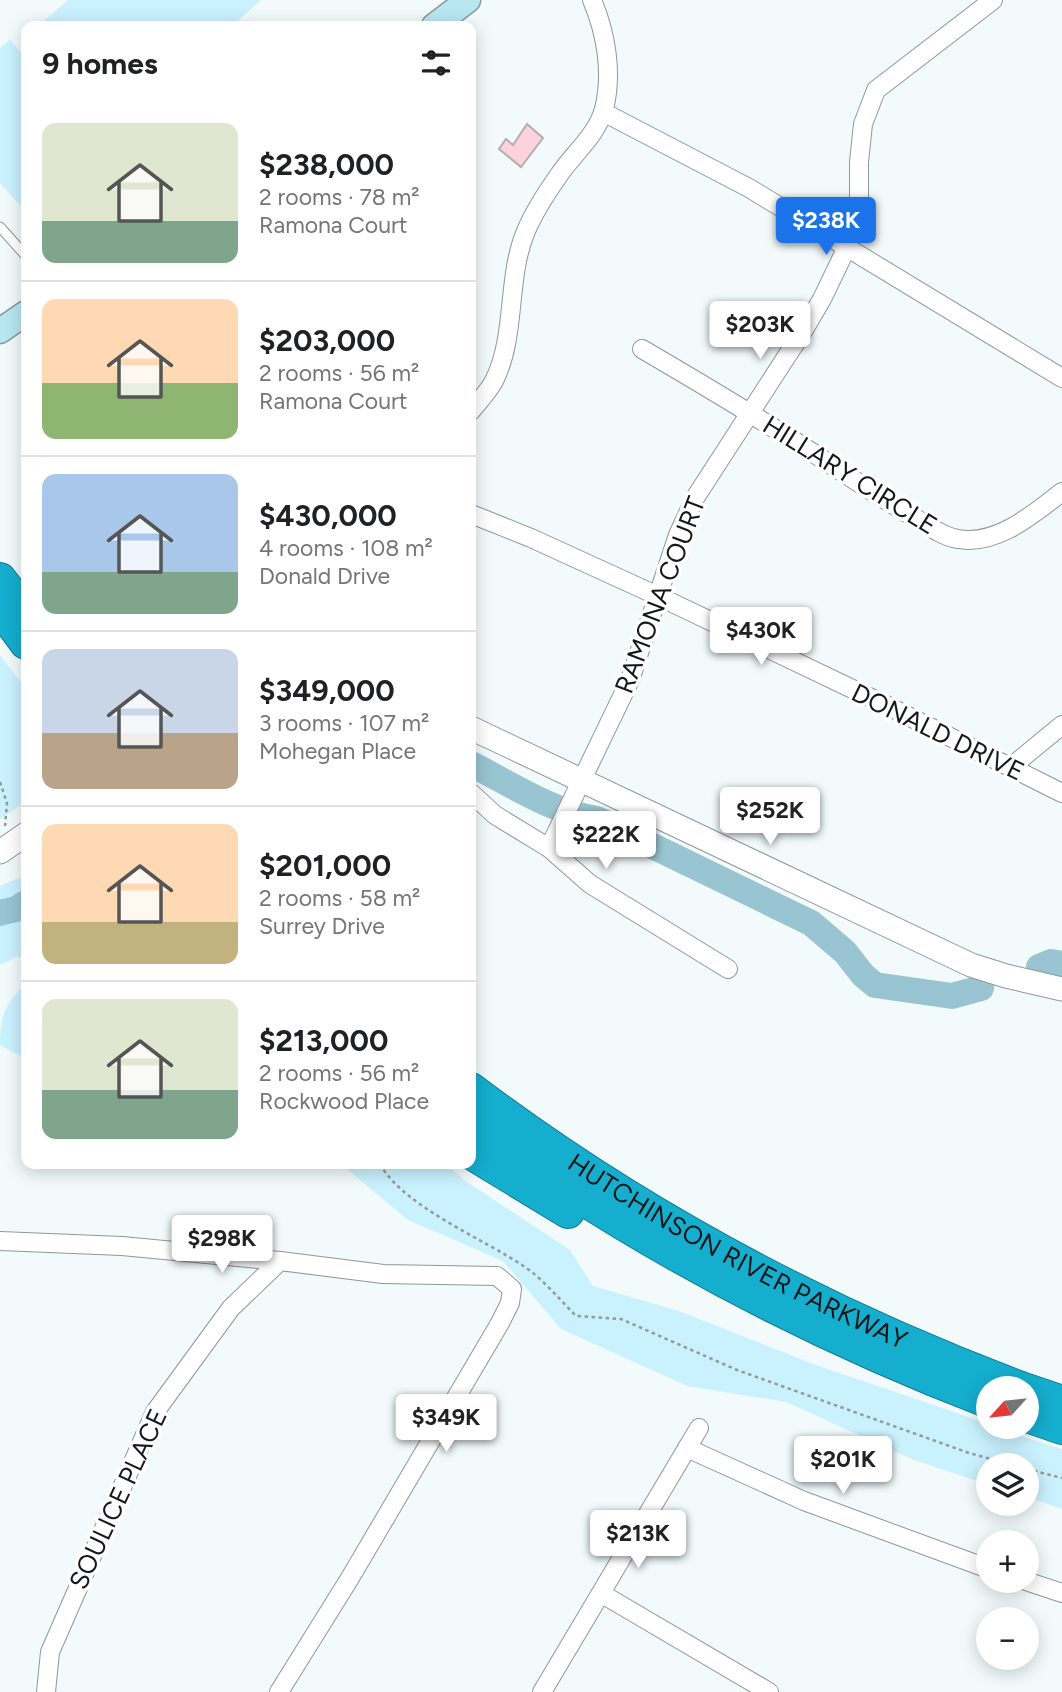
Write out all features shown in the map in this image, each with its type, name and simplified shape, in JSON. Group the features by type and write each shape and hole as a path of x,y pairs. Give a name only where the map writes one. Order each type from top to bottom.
{"highway":[{"path":"0,579 21,606"},
{"path":"0,608 21,636"},
{"name":"HUTCHINSON RIVER PARKWAY","path":"476,1093 544,1143 601,1180 777,1281 888,1334 991,1376"},
{"name":"HUTCHINSON RIVER PARKWAY","path":"476,1124 565,1187 656,1243 747,1294 891,1364 976,1397"},
{"path":"476,1156 653,1260 747,1294"},
{"path":"1040,1394 1062,1402"},
{"path":"1040,1421 1062,1429"}],"main road":[{"path":"441,21 468,0"},
{"path":"0,331 21,316"}],"street":[{"path":"476,404 494,380 503,358 519,250 527,229 559,175 593,131 603,112 607,88 606,41 592,0"},
{"name":"RAMONA COURT","path":"549,848 630,680 678,535 695,498 817,309 847,247 859,200 863,124 876,90 993,0"},
{"path":"603,112 749,188 1062,379"},
{"name":"HILLARY CIRCLE","path":"642,349 749,412 877,495 932,528 957,539 980,538 1006,531 1062,492"},
{"name":"DONALD DRIVE","path":"476,516 658,596 1062,793"},
{"path":"1011,767 1062,724"},
{"path":"476,730 971,965 1062,989"},
{"path":"476,798 495,815 549,848 590,884 728,969"},
{"path":"0,852 21,837"},
{"path":"0,1241 122,1247 280,1261 383,1274 497,1276 512,1289 510,1303 357,1567 279,1692"},
{"name":"SOULICE PLACE","path":"46,1692 50,1652 155,1412 231,1308 280,1261"},
{"path":"542,1692 699,1428"},
{"path":"687,1448 804,1501 976,1564"},
{"path":"1039,1585 1062,1593"},
{"path":"602,1594 769,1692"}],"lane":[{"path":"0,227 21,250"}],"path":[{"path":"383,1169 414,1200 527,1268 576,1316 621,1319 737,1370 976,1454"},
{"path":"1039,1472 1062,1478"}],"shaded area":[{"path":"68,0 261,0 238,21 44,21"},
{"path":"10,40 21,53 21,206 0,183 0,48"},
{"path":"0,655 21,682 21,805 0,819"},
{"path":"21,877 21,958 18,956 0,965 0,886"},
{"path":"21,989 21,1056 0,1045 1,1025 13,998"},
{"path":"347,1169 452,1169 464,1180 570,1250 593,1286 679,1311 813,1364 976,1420 976,1439 1030,1439 1062,1449 1062,1509 1039,1501 1039,1453 976,1453 976,1481 914,1460 786,1402 687,1386 561,1329 503,1261 408,1220"}],"building":[{"path":"527,124 543,138 521,167 499,149 506,139 513,145"}],"waterway":[{"path":"476,767 548,804 597,819 811,923 845,952 863,975 875,985 952,996 981,988"},
{"path":"0,913 21,906"},
{"path":"1039,967 1051,962 1062,964"}]}
